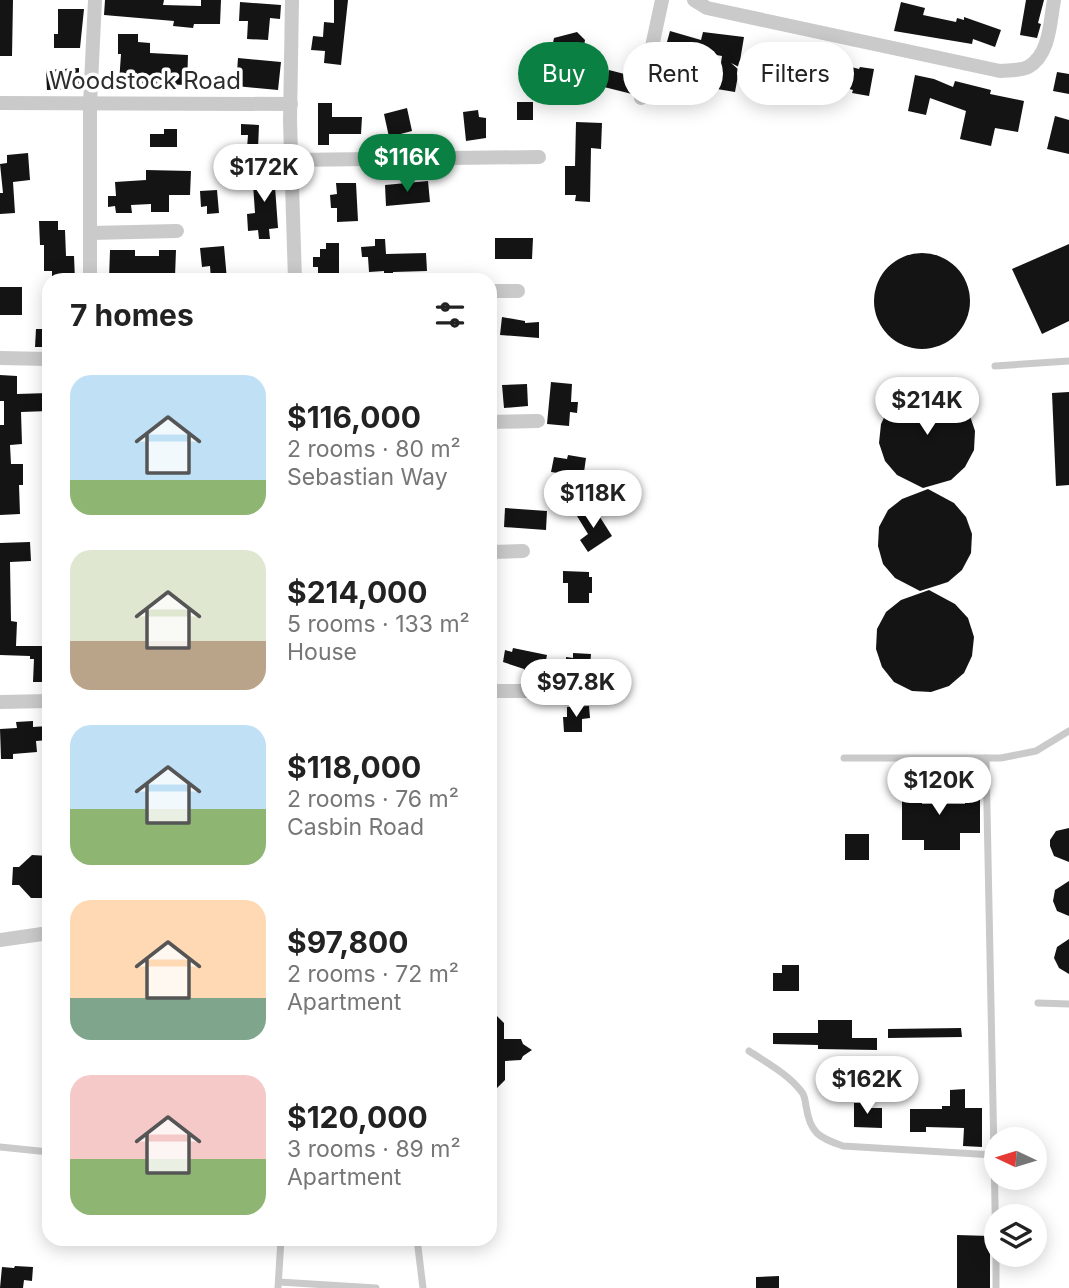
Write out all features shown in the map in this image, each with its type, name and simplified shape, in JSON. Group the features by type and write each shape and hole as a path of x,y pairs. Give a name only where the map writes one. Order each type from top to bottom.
{"street":[{"path":"90,273 90,104 94,0"},
{"path":"292,0 295,273"},
{"path":"653,42 662,0"},
{"path":"694,0 707,8 1000,71 1028,67 1041,56 1054,0"},
{"name":"Woodstock Road","path":"0,103 291,104"},
{"path":"292,160 539,158"},
{"path":"91,233 177,231"},
{"path":"497,291 518,291"},
{"path":"0,358 42,359"},
{"path":"497,422 538,421"},
{"path":"497,552 523,551"},
{"path":"497,691 547,691"},
{"path":"0,702 42,701"},
{"path":"0,940 42,934"}],"lane":[{"path":"995,366 1069,361"},
{"path":"844,758 1001,758 1036,751 1069,731"},
{"path":"986,758 993,1127"},
{"path":"1038,1003 1069,1004"},
{"path":"749,1051 780,1070 803,1093 807,1116 816,1135 828,1141 843,1146 984,1154"},
{"path":"0,1147 42,1151"},
{"path":"281,1246 278,1285 376,1288"},
{"path":"418,1246 423,1288"},
{"path":"996,1267 996,1288"}],"building":[{"path":"0,0 13,0 12,56 0,56"},
{"path":"105,0 164,0 163,5 201,6 201,0 221,0 220,24 194,24 193,28 173,26 174,21 104,15"},
{"path":"334,0 348,0 341,65 324,63 325,51 311,50 313,36 323,37 324,22 334,23"},
{"path":"1026,0 1044,0 1037,38 1020,35"},
{"path":"240,2 281,5 280,19 270,18 268,40 247,39 248,21 239,21"},
{"path":"901,2 925,8 923,15 956,22 957,18 964,20 964,17 1001,30 995,47 973,39 972,44 894,31"},
{"path":"58,9 84,9 80,48 54,48 54,34 58,34"},
{"path":"670,31 701,40 703,32 744,37 743,42 737,42 737,66 731,63 737,68 735,92 723,90 723,42 667,42"},
{"path":"577,32 585,40 553,42 554,38"},
{"path":"118,34 138,34 138,42 150,43 150,53 188,55 187,85 119,83 121,54 118,54"},
{"path":"238,58 281,62 278,90 236,86"},
{"path":"79,68 79,89 47,90 46,70"},
{"path":"854,68 874,69 869,96 854,93"},
{"path":"609,70 623,74 623,92 609,88"},
{"path":"1057,72 1069,74 1069,94 1053,91"},
{"path":"915,75 953,87 955,81 991,90 990,94 1024,101 1018,132 995,128 991,146 960,139 966,111 930,98 926,115 908,111"},
{"path":"517,102 518,105 533,105 533,120 517,120"},
{"path":"318,103 332,103 332,117 362,117 361,134 329,134 329,145 318,145"},
{"path":"407,108 412,131 389,137 384,114"},
{"path":"478,110 479,117 486,118 486,138 466,141 463,112"},
{"path":"1055,116 1069,120 1069,154 1047,149"},
{"path":"576,122 602,123 601,149 591,148 590,202 575,201 576,195 565,195 565,166 575,166"},
{"path":"241,124 259,125 258,149 247,148 248,135 241,135"},
{"path":"164,129 177,129 177,147 150,147 150,134 164,134"},
{"path":"28,153 30,180 13,182 15,213 0,214 0,193 3,193 0,164 7,163 7,155"},
{"path":"265,167 266,173 274,173 278,228 269,229 270,239 259,239 258,230 248,231 247,214 255,213 252,169"},
{"path":"146,170 191,171 190,195 169,195 169,212 151,212 151,204 131,205 132,213 116,213 115,206 108,207 108,196 116,196 115,182 146,180"},
{"path":"428,181 430,202 386,206 385,185"},
{"path":"336,183 356,183 358,221 337,222 337,208 331,208 330,195 337,194"},
{"path":"217,190 219,213 207,214 207,206 201,207 200,191"},
{"path":"39,221 58,221 58,230 65,230 66,256 74,256 75,273 44,271 44,245 40,245"},
{"path":"495,238 533,238 532,259 495,259"},
{"path":"375,239 385,239 386,254 426,253 427,271 369,272 368,257 362,257 361,247 375,246"},
{"path":"326,243 339,243 339,273 318,273 318,267 313,267 313,257 320,257 320,249 326,249"},
{"path":"1069,244 1069,321 1042,334 1012,269"},
{"path":"224,246 226,273 210,273 210,266 202,267 200,248"},
{"path":"110,250 135,250 135,256 159,256 159,250 176,250 175,273 109,273"},
{"path":"922,253 940,257 956,267 966,283 970,301 966,319 956,335 940,345 922,349 904,345 888,335 878,319 874,301 878,283 888,267 904,257"},
{"path":"0,287 22,287 22,315 0,315"},
{"path":"502,317 525,323 539,322 539,338 500,335"},
{"path":"36,329 42,329 42,347 35,347"},
{"path":"0,375 17,376 17,394 42,393 42,411 21,412 22,444 10,445 11,464 23,464 23,485 19,485 20,514 0,515 0,425 4,425 4,401 0,401"},
{"path":"551,382 572,384 571,402 578,402 577,413 570,412 569,426 547,424"},
{"path":"527,384 528,406 504,408 502,385"},
{"path":"922,388 940,390 957,398 969,413 975,431 974,450 965,467 951,480 923,488 897,475 885,461 879,443 881,424 889,407 904,394"},
{"path":"1069,392 1069,485 1056,486 1052,393"},
{"path":"568,455 586,458 582,486 564,483 565,474 551,472 554,457 567,459"},
{"path":"928,489 954,503 966,517 972,534 971,553 962,570 948,582 920,591 895,578 883,564 878,546 879,527 888,510 902,499"},
{"path":"505,508 547,511 546,530 504,527"},
{"path":"588,509 594,517 598,514 612,536 588,552 580,540 588,534 577,516"},
{"path":"30,542 31,561 10,562 11,621 17,622 16,646 42,646 42,682 33,682 34,659 30,659 30,656 0,655 0,543"},
{"path":"563,571 589,572 589,577 592,577 592,593 589,593 589,603 568,603 568,583 563,583"},
{"path":"929,590 955,604 968,618 974,637 972,656 964,673 949,686 931,692 912,691 894,682 882,667 876,649 877,629 886,612 901,600"},
{"path":"513,648 547,655 543,675 503,662 505,650 512,652"},
{"path":"573,653 591,654 589,681 561,676 562,663 566,663 566,657 573,658"},
{"path":"589,706 590,718 582,719 582,732 564,732 563,717 567,717 567,707"},
{"path":"33,721 33,727 42,726 42,741 36,741 37,752 13,754 13,759 1,759 0,729 17,728 16,722"},
{"path":"902,781 923,781 922,804 965,804 965,782 980,782 980,833 960,833 960,850 924,850 924,840 902,840"},
{"path":"1069,828 1069,862 1054,856 1050,840 1056,831"},
{"path":"845,834 869,834 869,860 845,860"},
{"path":"32,855 42,856 42,898 31,898 19,885 12,885 13,867 19,867"},
{"path":"1069,881 1069,916 1057,911 1053,901 1055,890"},
{"path":"1069,939 1069,974 1059,968 1054,958 1057,947"},
{"path":"782,965 799,965 799,991 773,991 773,973 782,973"},
{"path":"497,1016 504,1023 504,1039 521,1039 523,1044 532,1050 521,1060 505,1061 505,1080 497,1088"},
{"path":"818,1020 852,1020 852,1038 877,1038 877,1050 818,1049 818,1045 773,1044 773,1033 818,1033"},
{"path":"961,1028 962,1037 888,1038 888,1029"},
{"path":"965,1089 965,1108 982,1108 982,1147 963,1146 964,1128 926,1127 926,1132 910,1132 910,1109 942,1109 942,1106 950,1106 950,1090"},
{"path":"854,1103 868,1103 868,1108 882,1108 882,1128 854,1127"},
{"path":"957,1235 984,1236 984,1267 990,1267 990,1288 957,1288"},
{"path":"2,1267 33,1267 32,1281 24,1280 23,1288 0,1288"},
{"path":"779,1276 779,1288 756,1288 756,1277"}]}
